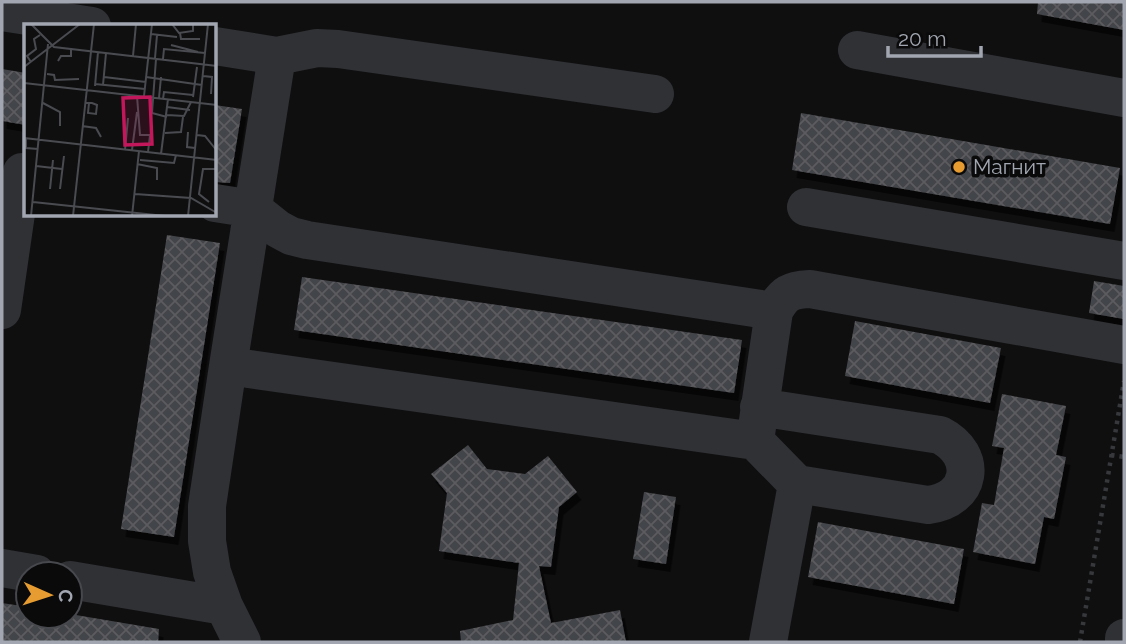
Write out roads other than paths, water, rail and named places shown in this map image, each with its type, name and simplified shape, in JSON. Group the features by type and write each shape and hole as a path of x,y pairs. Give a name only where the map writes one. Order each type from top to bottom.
{"lane":[{"path":"2,12 79,24"},
{"path":"217,46 277,56 317,48 338,49 655,94"},
{"path":"857,50 1124,98"},
{"path":"242,642 224,606 212,572 207,541 207,506 277,56"},
{"path":"2,310 17,171"},
{"path":"217,203 253,209 290,236 307,240 774,311"},
{"path":"806,207 1124,261"},
{"path":"768,642 797,484 757,424 774,311 782,298 794,290 810,289 1124,345"},
{"path":"228,366 757,424 940,435 960,450 965,462 965,475 960,489 950,499 938,504 928,505 797,484"},
{"path":"84,582 224,606"}],"place":[{"name":"Магнит","path":"959,167"}]}
